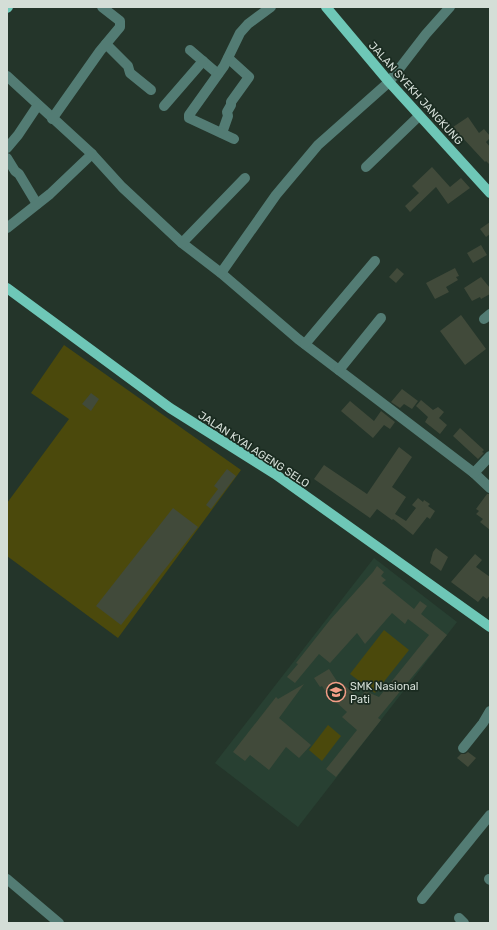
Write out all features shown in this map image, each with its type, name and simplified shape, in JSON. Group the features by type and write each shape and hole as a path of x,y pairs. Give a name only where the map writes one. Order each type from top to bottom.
{"main road":[{"name":"JALAN SYEKH JANGKUNG","path":"326,7 389,82 490,193"},
{"name":"JALAN KYAI AGENG SELO","path":"7,288 170,408 275,474 490,627"}],"street":[{"path":"52,119 120,27 120,21 102,7"},
{"path":"234,139 189,117 228,58 236,38 244,27 271,7"},
{"path":"221,273 278,192 318,145 389,82 426,34 450,7"},
{"path":"106,44 128,66 130,73 151,90"},
{"path":"190,50 218,74"},
{"path":"222,133 231,102 250,77 228,58"},
{"path":"164,106 203,61"},
{"path":"7,76 52,119 92,154 122,187 182,243 221,273 305,344 474,473 490,488"},
{"path":"7,148 18,135 38,105"},
{"path":"366,167 419,116"},
{"path":"7,228 63,183 92,154"},
{"path":"7,158 15,171 19,174 37,204"},
{"path":"182,243 245,178"},
{"path":"305,344 375,261"},
{"path":"339,370 381,318"},
{"path":"474,473 490,456"},
{"path":"463,748 483,723 490,711"},
{"path":"422,899 490,814"},
{"path":"7,879 59,923"}],"shaded area":[{"path":"64,345 241,470 118,638 7,556 7,503 69,419 31,393"},
{"name":"SMK Nasional Pati","path":"374,558 457,622 298,827 215,763"},
{"path":"384,630 409,650 375,693 350,674"},
{"path":"328,725 341,736 322,761 309,750"}],"building":[{"path":"468,117 479,133 484,129 490,136 486,142 490,147 490,165 486,161 485,162 453,127"},
{"path":"432,167 450,187 461,178 470,188 448,204 436,187 410,212 405,206 419,193 412,186"},
{"path":"490,222 490,234 486,237 480,229"},
{"path":"481,245 487,255 473,263 467,253"},
{"path":"397,268 404,274 396,283 389,277"},
{"path":"455,268 459,276 456,277 458,280 446,287 449,292 435,299 426,283"},
{"path":"481,277 490,288 490,294 481,299 480,297 472,301 464,288"},
{"path":"461,315 486,349 465,365 440,331"},
{"path":"402,389 418,401 412,409 404,404 400,408 391,402"},
{"path":"91,393 99,399 91,411 82,404"},
{"path":"421,400 433,410 438,407 444,412 439,418 447,425 440,434 425,422 428,417 416,406"},
{"path":"350,401 374,421 381,411 395,422 390,429 384,425 373,438 341,411"},
{"path":"460,428 484,450 482,452 484,453 478,459 453,436"},
{"path":"399,447 412,457 392,487 406,497 395,514 406,521 416,508 412,505 418,498 423,502 424,500 430,504 428,506 435,511 430,519 427,517 413,535 393,519 392,520 377,509 370,518 314,479 324,465 367,494"},
{"path":"227,469 236,476 211,509 206,505 218,489 214,486"},
{"path":"487,494 490,494 490,530 480,522 483,519 476,514 479,511 476,509"},
{"path":"173,508 198,527 121,625 96,606"},
{"path":"436,548 448,557 441,571 430,563 433,552"},
{"path":"475,554 482,560 476,567 490,577 490,595 487,599 483,596 478,602 451,582"},
{"path":"377,566 384,572 381,576 386,580 382,583 414,609 420,601 427,606 421,614 447,635 378,718 381,720 336,777 326,769 357,730 342,717 347,712 327,694 322,686 320,687 314,678 329,669 340,686 342,683 359,698 365,691 379,697 429,635 408,619 405,624 392,613 365,644 357,633 330,663 319,654 295,683 287,677 298,664 296,663 330,620"},
{"path":"304,684 279,718 311,745 299,758 286,747 269,770 250,755 245,761 233,752 276,697 278,699"},
{"path":"468,752 476,758 468,767 457,758 461,754"}],"place":[{"name":"SMK Nasional Pati","path":"336,692"}]}
